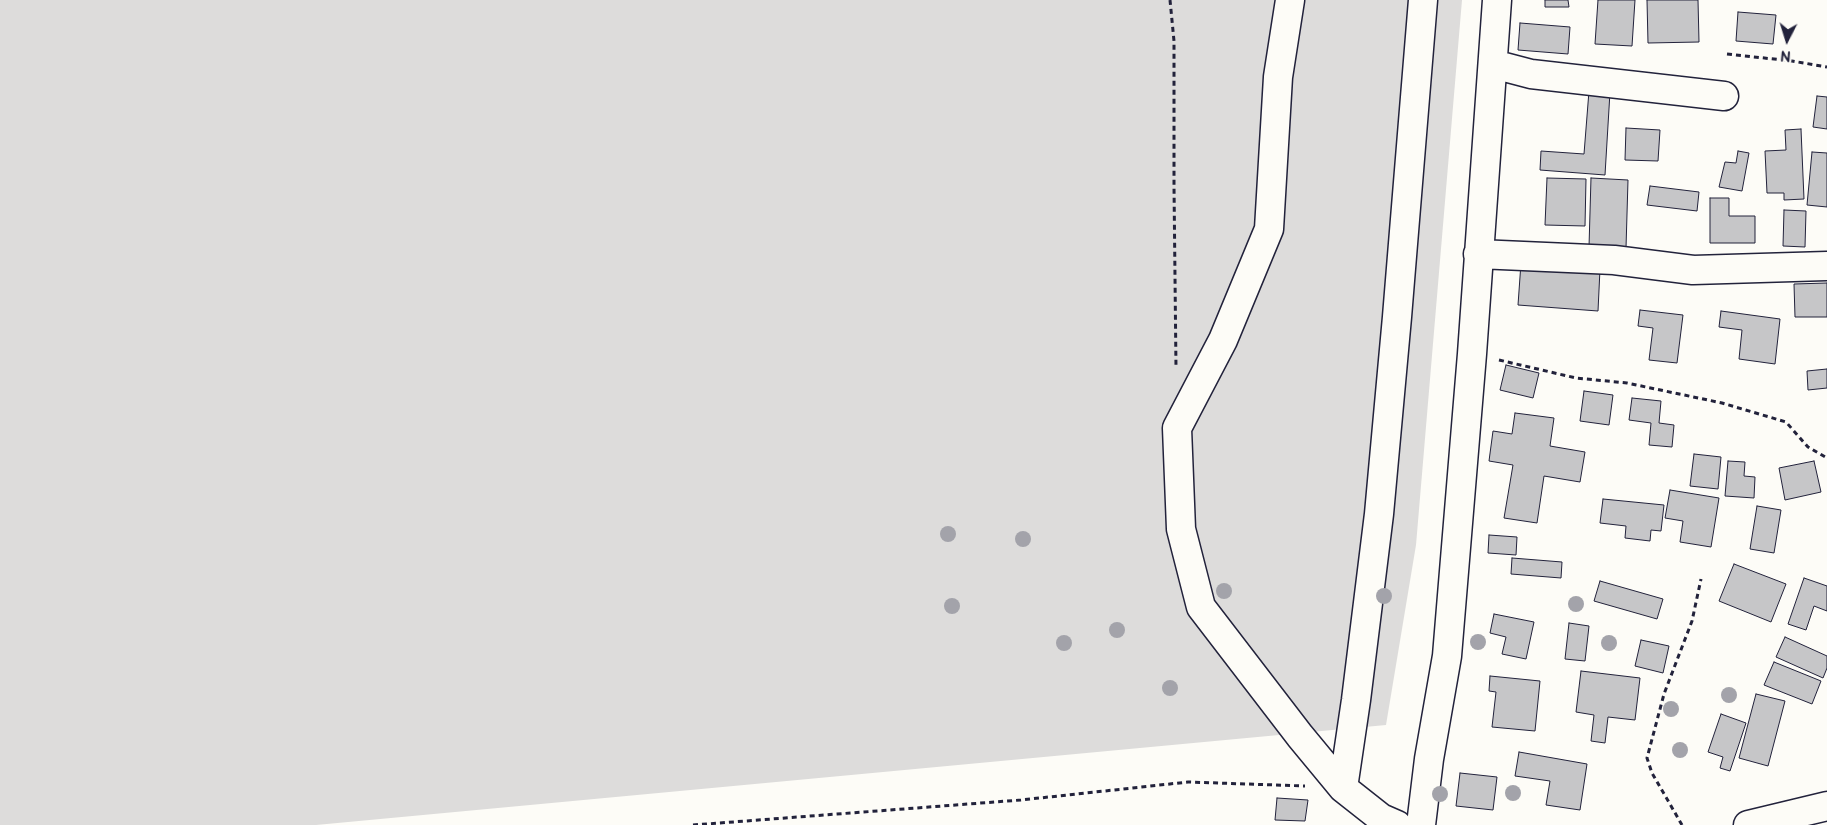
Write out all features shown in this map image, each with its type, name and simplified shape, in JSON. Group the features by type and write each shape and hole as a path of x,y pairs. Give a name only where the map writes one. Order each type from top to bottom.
{"street":[{"path":"1290,0 1278,78 1269,229 1223,340 1176,428 1181,529 1201,607 1300,736 1343,788 1381,818 1397,825"},
{"path":"1343,788 1379,514 1424,0"},
{"path":"1421,825 1429,760 1447,656 1472,354 1498,0"},
{"path":"1493,64 1531,74 1724,96"},
{"path":"1478,254 1614,260 1693,270 1827,266"},
{"path":"1748,825 1827,806"}],"path":[{"path":"1170,0 1174,41 1177,376"},
{"path":"1727,54 1827,67"},
{"path":"1472,354 1576,378 1627,383 1722,403 1786,422 1808,447 1827,458"},
{"path":"1682,825 1652,773 1647,758 1664,694 1692,621 1701,578"},
{"path":"693,825 1021,800 1188,782 1343,788"}],"shaded area":[{"path":"0,0 1462,0 1416,545 1386,725 316,825 0,825"}],"building":[{"path":"1545,0 1568,0 1569,7 1545,7"},
{"path":"1598,0 1635,0 1632,46 1595,44"},
{"path":"1647,0 1698,0 1699,42 1648,43"},
{"path":"1738,12 1776,15 1773,44 1736,41"},
{"path":"1520,23 1570,27 1568,54 1518,50"},
{"path":"1589,91 1610,92 1605,175 1540,170 1541,151 1584,154"},
{"path":"1817,96 1827,97 1827,129 1813,127"},
{"path":"1626,128 1660,130 1658,161 1625,160"},
{"path":"1801,129 1804,199 1784,200 1784,193 1767,193 1765,151 1786,150 1785,130"},
{"path":"1738,151 1749,153 1742,191 1719,187 1725,162 1736,163"},
{"path":"1812,152 1827,153 1827,207 1807,205"},
{"path":"1547,178 1586,179 1585,226 1545,225"},
{"path":"1591,178 1628,180 1626,248 1589,247"},
{"path":"1650,186 1699,192 1697,211 1647,205"},
{"path":"1710,198 1729,198 1729,216 1755,216 1755,243 1710,243"},
{"path":"1784,210 1806,211 1805,247 1783,246"},
{"path":"1521,263 1600,269 1598,311 1518,305"},
{"path":"1827,283 1827,317 1795,317 1794,284"},
{"path":"1640,310 1683,315 1677,363 1649,360 1653,328 1638,326"},
{"path":"1721,311 1780,319 1775,364 1739,359 1742,330 1719,327"},
{"path":"1506,365 1539,373 1533,398 1500,390"},
{"path":"1827,369 1827,388 1808,390 1807,371"},
{"path":"1584,391 1613,395 1609,425 1580,421"},
{"path":"1632,398 1661,401 1659,423 1674,425 1672,447 1649,445 1651,423 1629,420"},
{"path":"1515,413 1554,418 1550,446 1585,452 1580,482 1544,476 1537,523 1504,518 1513,465 1489,461 1493,431 1512,434"},
{"path":"1694,454 1721,457 1718,489 1690,486"},
{"path":"1728,461 1745,462 1744,476 1755,477 1754,498 1725,496"},
{"path":"1814,461 1821,492 1785,500 1779,468"},
{"path":"1670,490 1719,498 1711,547 1680,542 1683,521 1665,518"},
{"path":"1603,499 1664,505 1661,531 1651,530 1650,541 1625,538 1626,526 1600,523"},
{"path":"1757,506 1781,510 1774,553 1750,549"},
{"path":"1489,535 1517,537 1516,555 1488,553"},
{"path":"1512,558 1562,562 1561,578 1511,574"},
{"path":"1734,564 1786,584 1771,622 1719,601"},
{"path":"1804,578 1827,586 1827,611 1814,606 1806,630 1788,624"},
{"path":"1600,581 1663,599 1657,619 1594,601"},
{"path":"1494,614 1534,622 1526,659 1502,654 1506,637 1490,633"},
{"path":"1569,623 1589,626 1585,661 1565,659"},
{"path":"1785,637 1827,656 1827,668 1823,678 1776,657"},
{"path":"1641,640 1669,646 1663,673 1635,666"},
{"path":"1774,662 1821,681 1812,704 1764,685"},
{"path":"1581,671 1640,678 1635,720 1608,717 1605,743 1591,741 1594,715 1576,712"},
{"path":"1490,676 1540,681 1535,731 1492,727 1496,692 1489,691"},
{"path":"1756,694 1785,701 1768,766 1739,758"},
{"path":"1721,714 1746,723 1730,771 1720,768 1723,757 1708,752"},
{"path":"1519,752 1587,764 1580,810 1546,805 1550,781 1515,776"},
{"path":"1460,773 1497,777 1493,810 1456,806"},
{"path":"1277,798 1308,800 1305,821 1275,820"}]}
